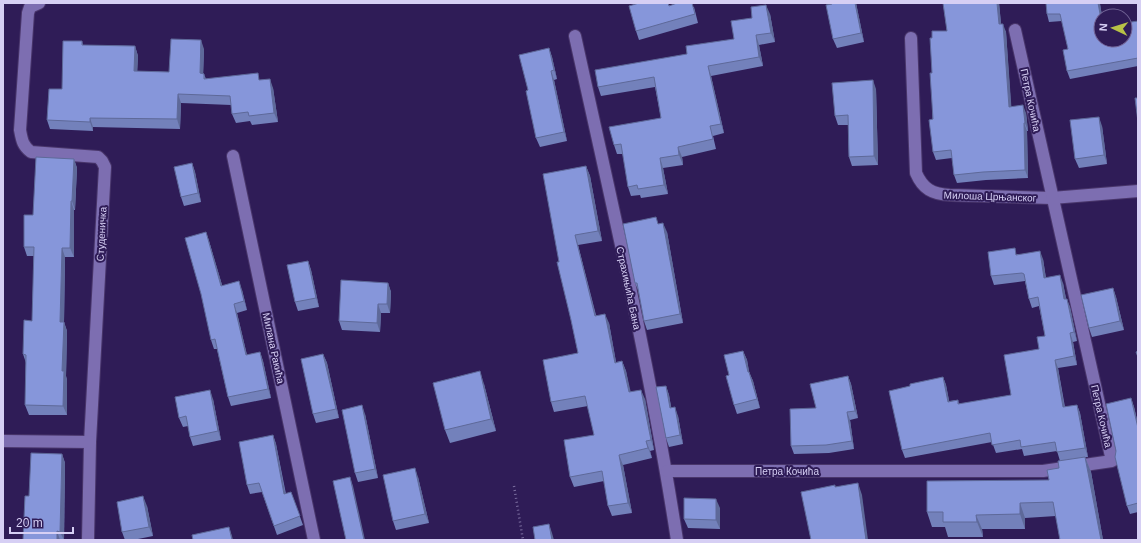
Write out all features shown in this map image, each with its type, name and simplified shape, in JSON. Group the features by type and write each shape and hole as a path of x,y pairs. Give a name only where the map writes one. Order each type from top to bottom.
{"street":[{"name":"Студеничка","path":"38,3 30,7 28,14 20,130 24,147 31,152 98,157 105,167 90,442 88,540"},
{"name":"Петра Кочића","path":"667,471 1042,471 1112,461 1015,30"},
{"name":"Страхињића Бана","path":"575,36 624,259 667,471 678,540"},
{"name":"Милоша Црњанског","path":"912,38 916,173 920,183 929,190 938,194 1052,198 1138,191"},
{"name":"Милана Ракића","path":"233,156 314,540"},
{"path":"3,441 90,442"}],"path":[{"path":"514,486 523,540"}],"building":[{"path":"639,3 668,3 669,6 677,3 692,3 695,14 636,31 629,6"},
{"path":"832,3 855,3 861,33 833,39 826,5"},
{"path":"943,3 997,3 999,24 1003,24 1009,107 1023,105 1025,123 1025,170 954,175 951,150 933,152 929,120 933,119 930,73 932,73 930,38 932,38 932,31 947,31"},
{"path":"1046,3 1098,3 1099,8 1093,8 1093,48 1133,48 1133,22 1138,21 1138,58 1067,71 1063,50 1068,49 1060,14 1047,14"},
{"path":"766,5 771,33 756,35 759,57 708,66 721,124 710,126 713,139 678,147 679,155 660,158 664,185 638,189 637,185 628,187 621,144 614,145 609,127 661,118 654,77 598,87 595,70 687,54 686,46 734,39 731,21 752,18 751,7"},
{"path":"171,39 201,40 200,73 204,74 204,79 258,73 259,80 270,79 274,113 249,116 248,112 232,114 230,96 178,94 177,119 90,118 90,122 47,120 49,89 62,89 63,41 82,41 82,45 135,46 134,71 169,72"},
{"path":"549,48 554,70 551,71 564,132 536,138 526,91 528,90 519,55"},
{"path":"873,80 874,156 849,157 848,115 835,116 832,83"},
{"path":"1135,98 1138,98 1138,122"},
{"path":"1099,117 1104,155 1075,159 1070,120"},
{"path":"36,157 74,159 70,248 62,248 60,322 64,322 62,371 64,371 63,406 25,405 26,355 23,354 24,320 32,321 34,247 24,247 24,215 33,215"},
{"path":"192,163 198,193 181,197 174,167"},
{"path":"586,166 598,231 575,235 595,316 605,314 615,363 622,361 629,392 641,390 651,440 646,441 648,448 619,455 628,503 608,506 602,471 570,477 564,440 594,435 585,396 551,402 543,360 578,353 557,262 559,262 543,174"},
{"path":"656,217 658,224 663,223 680,314 644,321 623,224"},
{"path":"206,232 221,286 239,281 244,301 234,304 246,355 260,352 268,389 228,397 215,339 211,340 201,294 185,238"},
{"path":"1015,248 1016,255 1040,251 1044,278 1060,275 1064,299 1067,299 1074,332 1070,333 1074,356 1055,360 1063,407 1077,405 1085,448 1057,452 1055,442 1021,447 1020,440 992,445 990,433 902,450 889,391 910,386 910,384 943,377 948,402 958,400 958,404 1011,395 1004,355 1039,349 1037,337 1045,336 1038,297 1029,299 1024,274 991,276 988,252"},
{"path":"308,261 316,298 295,302 287,265"},
{"path":"341,280 388,283 387,304 378,304 377,323 339,321"},
{"path":"1113,288 1120,321 1089,328 1081,295"},
{"path":"743,351 757,399 734,405 726,376 729,375 724,355"},
{"path":"323,354 336,409 313,414 301,359"},
{"path":"480,371 491,419 445,430 433,383"},
{"path":"848,376 855,411 847,412 852,441 826,445 791,446 790,409 816,408 810,384"},
{"path":"666,386 670,408 675,407 680,435 666,438 656,387"},
{"path":"210,390 218,431 190,437 186,416 179,418 175,397"},
{"path":"1131,398 1138,428 1138,503 1127,506 1115,457 1116,451 1106,404"},
{"path":"362,405 375,469 355,473 342,410"},
{"path":"273,435 284,494 291,492 300,516 274,526 259,483 247,485 239,442"},
{"path":"31,453 62,454 60,532 57,531 57,540 23,540 25,496 29,496"},
{"path":"1085,457 1101,540 1060,540 1053,502 1020,503 1020,514 976,515 977,522 943,522 943,512 927,512 927,481 1049,480 1047,470 1059,468 1058,461"},
{"path":"415,468 425,514 393,521 383,475"},
{"path":"350,477 364,540 346,540 333,481"},
{"path":"858,483 866,540 811,540 801,492 835,485 835,487"},
{"path":"143,496 149,527 122,532 117,502"},
{"path":"684,498 716,499 716,520 684,519"},
{"path":"549,524 552,540 535,540 533,527"},
{"path":"229,527 232,540 193,540 192,535"}]}
